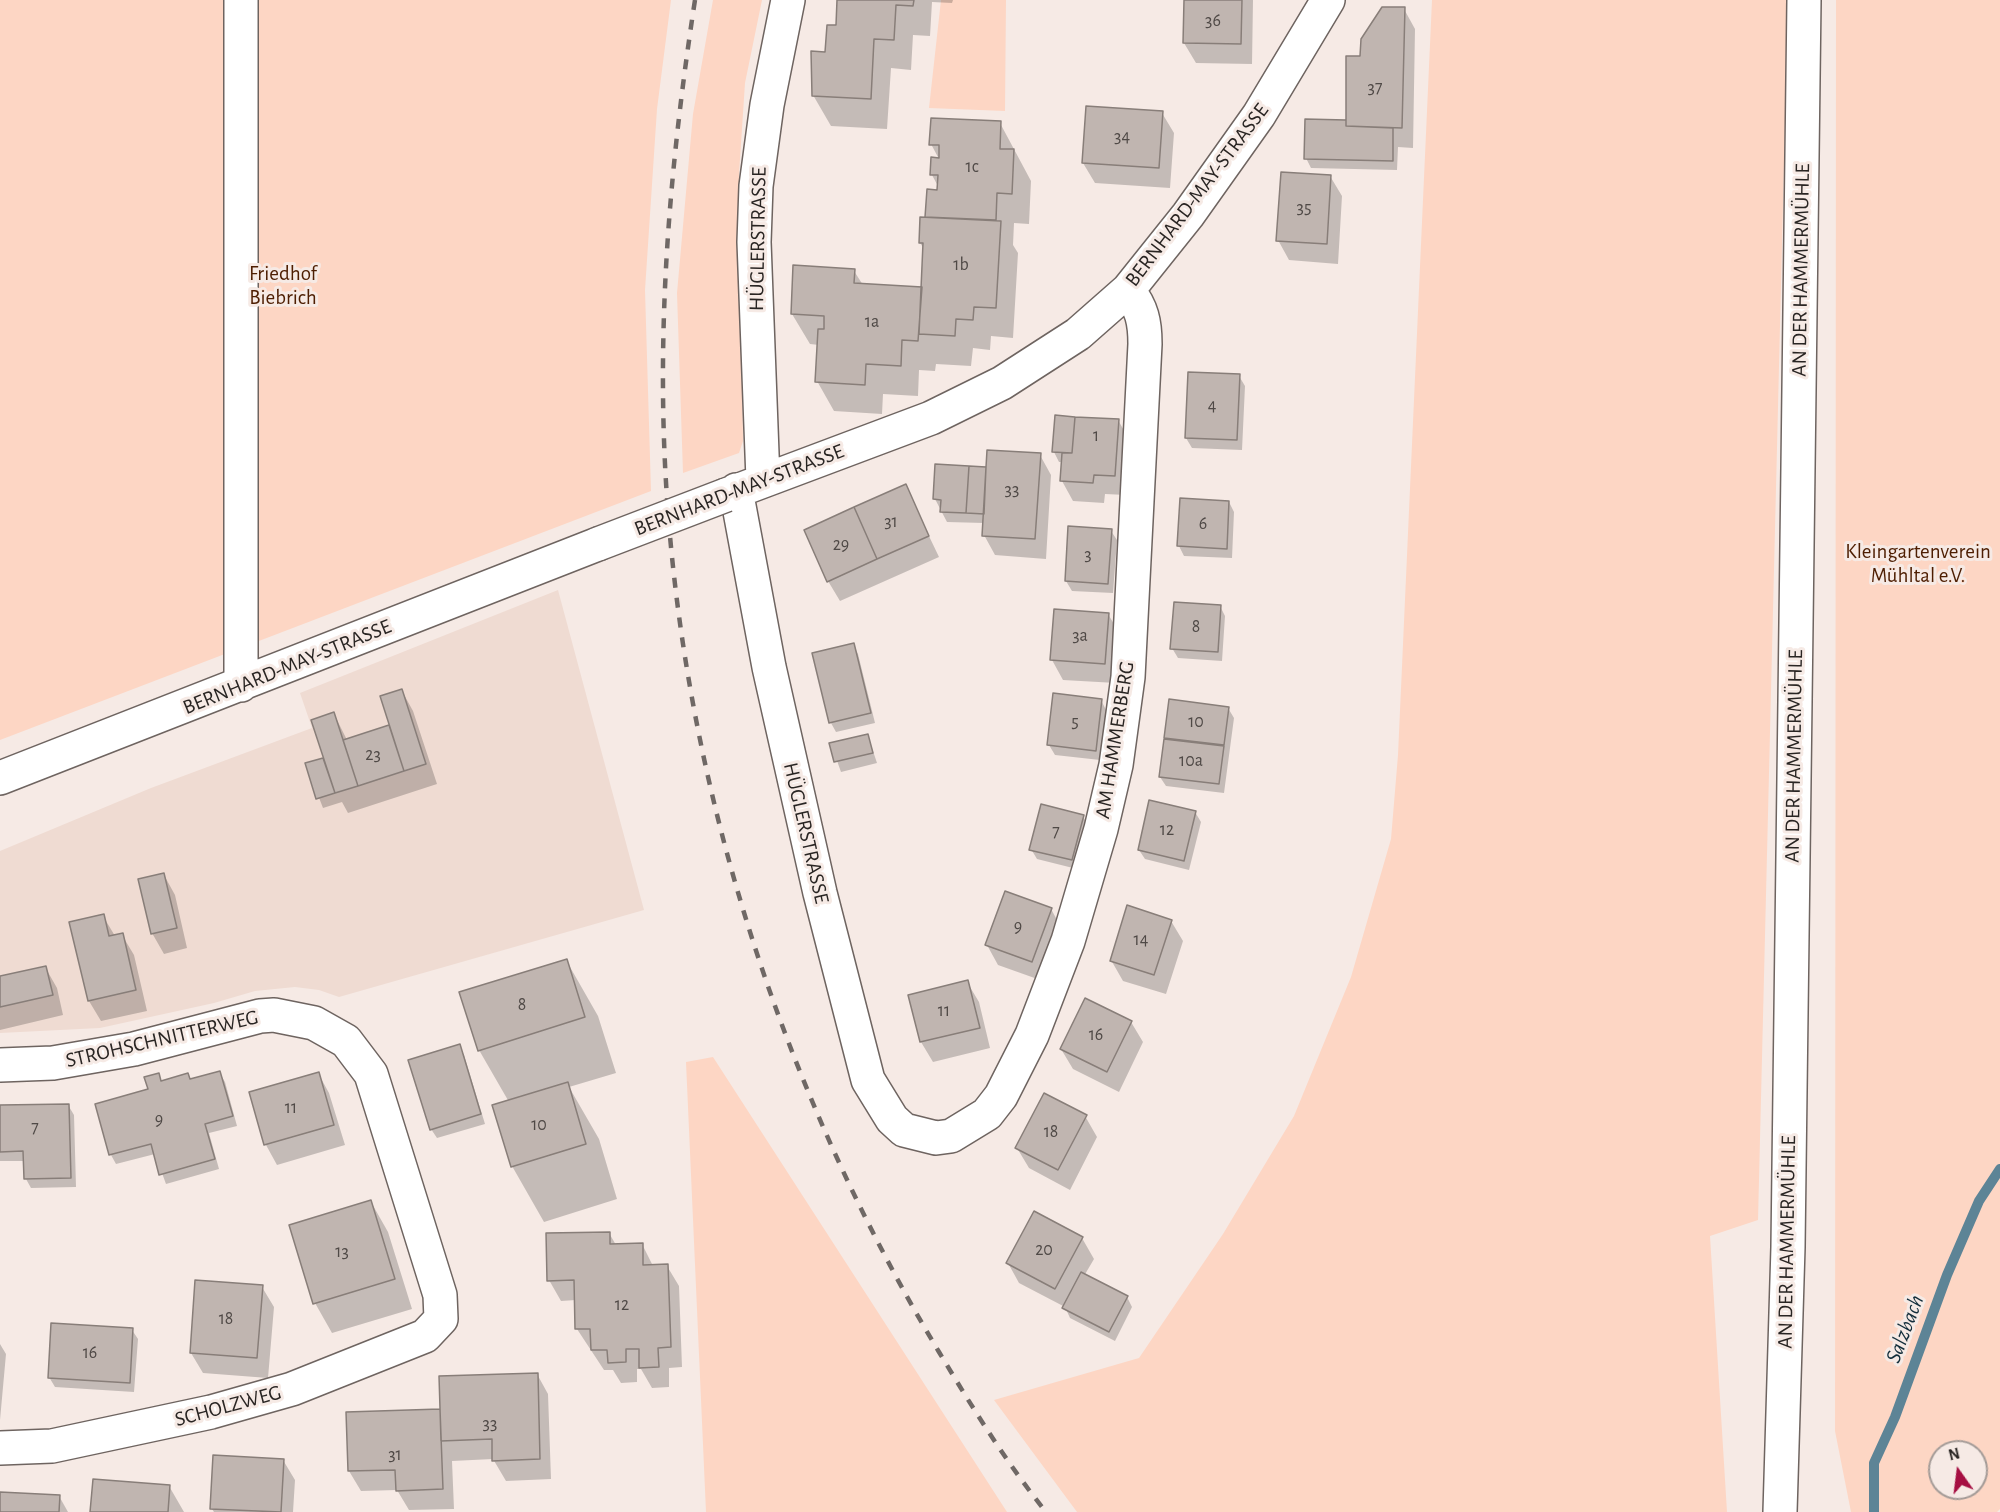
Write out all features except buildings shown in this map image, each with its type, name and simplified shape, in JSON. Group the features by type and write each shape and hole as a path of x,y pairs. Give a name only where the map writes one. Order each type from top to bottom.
{"street":[{"path":"241,0 242,686"},
{"name":"HÜGLERSTRASSE","path":"788,0 767,105 756,186 742,488 769,667 857,1048 868,1080 892,1119 904,1130 936,1138"},
{"name":"BERNHARD-MAY-STRASSE","path":"0,778 242,686 742,488 932,418 1002,383 1077,334 1128,290 1188,215 1259,115 1328,0"},
{"name":"AN DER HAMMERMÜHLE","path":"1780,1512 1788,1247 1804,0"},
{"name":"AM HAMMERBERG","path":"936,1138 951,1136 968,1128 987,1114 1001,1096 1032,1035 1068,941 1116,765 1128,677 1145,344 1144,322 1139,304 1128,290"},
{"name":"STROHSCHNITTERWEG","path":"0,1065 53,1063 134,1049 227,1023 274,1014 314,1023 346,1041 371,1074 440,1295 441,1318"},
{"name":"SCHOLZWEG","path":"0,1448 52,1446 234,1406 292,1389 425,1336 441,1318"}],"shaded area":[{"path":"558,590 644,910 339,997 319,990 295,987 255,991 214,1003 100,1028 0,1033 0,851 151,788 312,728 300,693"}],"green space":[{"name":"Friedhof Biebrich","path":"0,0 671,0 657,109 645,290 651,491 0,740"},
{"path":"713,0 762,0 745,83 739,174 743,441 739,453 683,473 677,293 693,114"},
{"path":"941,0 1006,0 1005,111 929,108"},
{"path":"1432,0 1788,0 1758,1220 1710,1236 1727,1512 1077,1512 994,1400 1139,1358 1223,1234 1294,1116 1351,977 1391,839 1398,755"},
{"name":"Kleingartenverein Mühltal e.V.","path":"1836,0 2000,0 2000,1509 1997,1512 1851,1512 1835,1431"},
{"path":"713,1057 1007,1512 706,1512 686,1062"}],"waterway":[{"name":"Salzbach","path":"1874,1512 1874,1463 1895,1417 1947,1275 1979,1201 2000,1169"}],"railway":[{"path":"695,0 681,98 671,195 667,244 663,391 668,517 683,643 706,767 737,890 777,1010 824,1128 878,1242 939,1352 1003,1454 1046,1512"}]}
